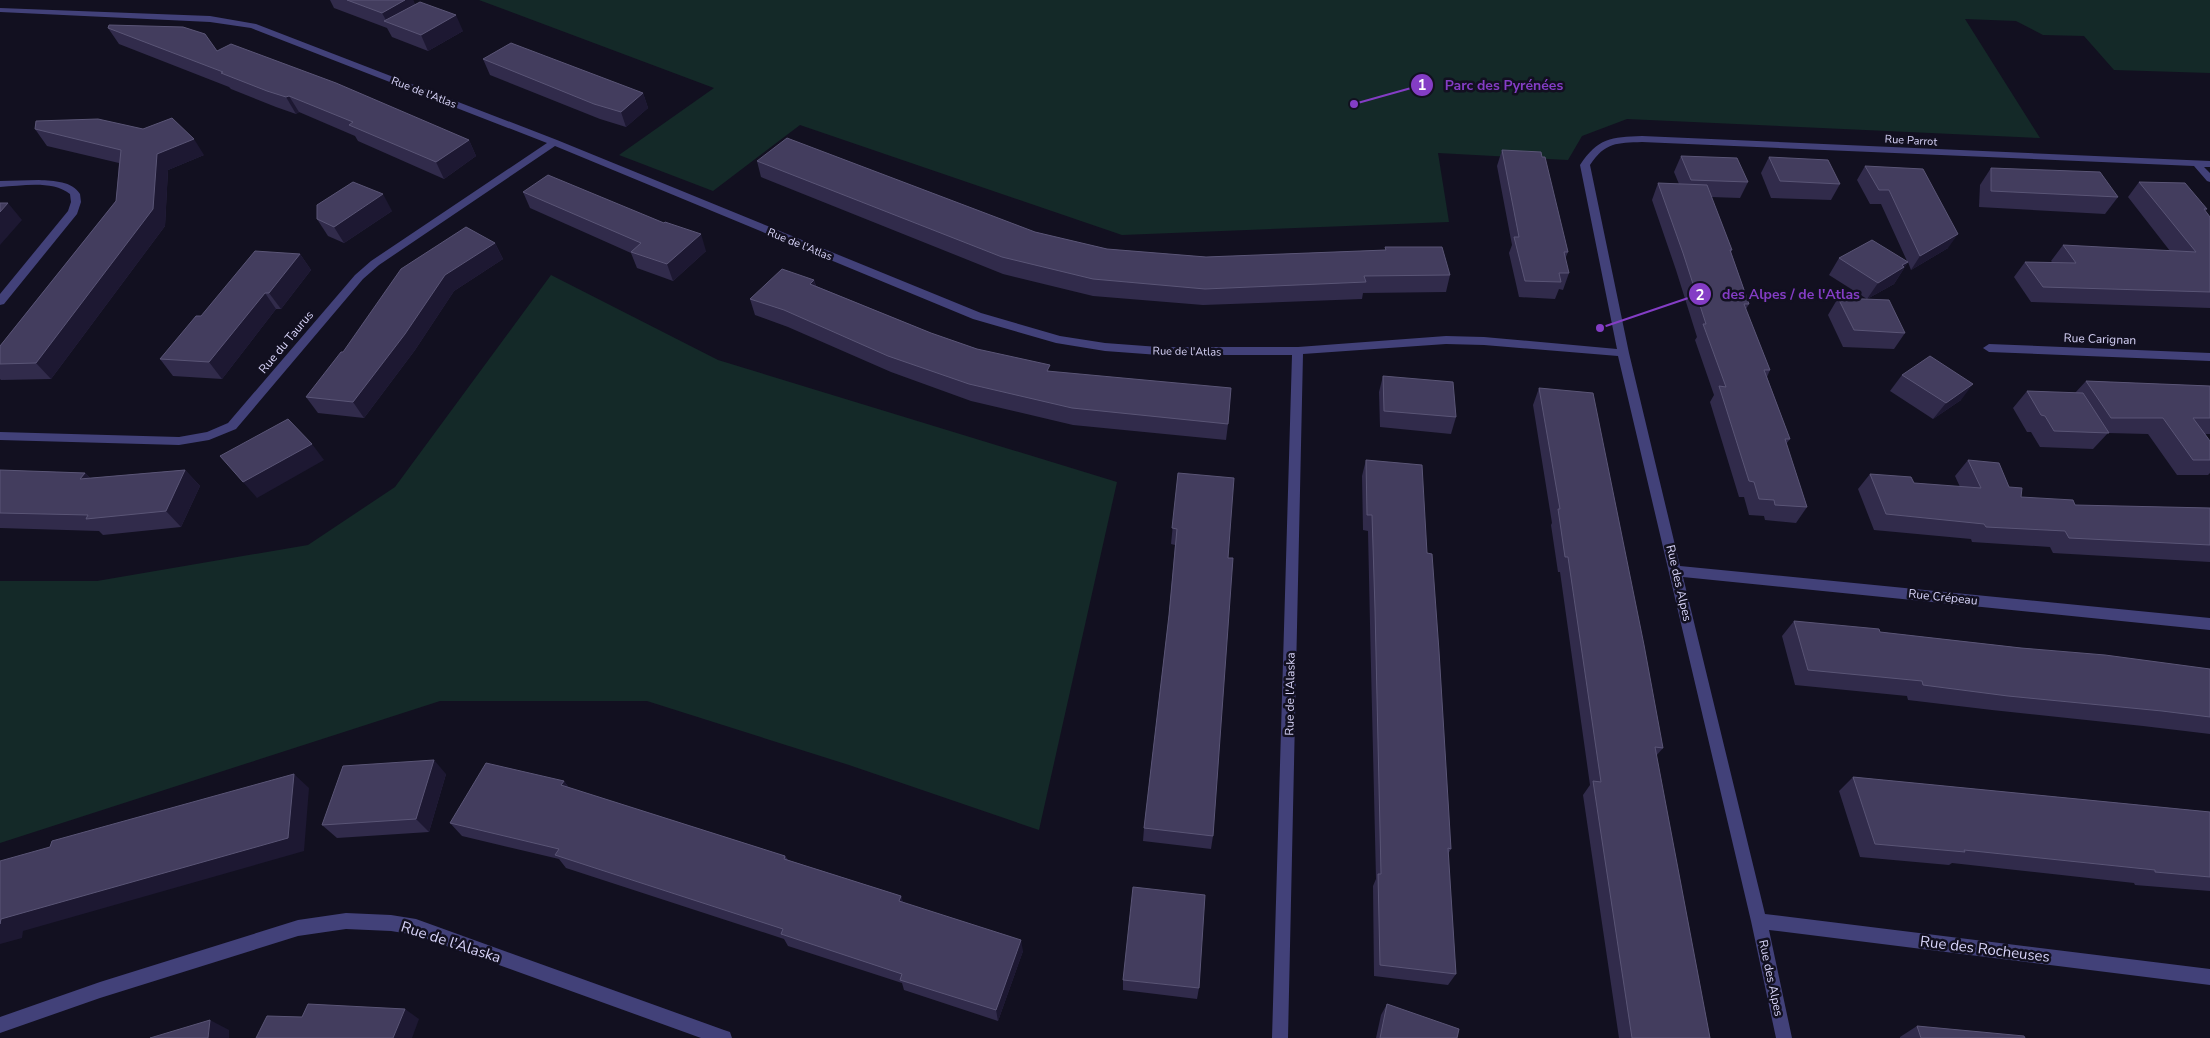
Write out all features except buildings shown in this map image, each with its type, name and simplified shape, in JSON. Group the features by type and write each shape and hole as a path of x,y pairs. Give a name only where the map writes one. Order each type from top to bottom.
{"street":[{"name":"Rue de l'Atlas","path":"0,10 210,19 253,26 554,142 977,316 1060,340 1159,351 1298,351 1446,340 1484,341 1623,354"},
{"name":"Rue Parrot","path":"1612,140 1642,139 2210,164"},
{"name":"Rue des Alpes","path":"1612,140 1593,151 1585,165 1623,354 1677,571 1759,921 1784,1038"},
{"name":"Rue du Taurus","path":"0,436 179,441 209,436 232,426 359,277 375,262 554,142"},
{"path":"2197,164 2210,179"},
{"path":"0,184 55,183 67,187 75,193 77,200 73,212 0,300"},
{"name":"Rue Carignan","path":"1989,348 2210,357"},
{"name":"Rue de l'Alaska","path":"1280,1038 1298,351"},
{"name":"Rue Crépeau","path":"1677,571 2210,624"},
{"name":"Rue de l'Alaska","path":"0,1025 100,990 298,928 346,921 392,922 416,927 724,1038"},
{"name":"Rue des Rocheuses","path":"1759,921 2210,976"}],"green space":[{"path":"479,0 2210,0 2210,73 2114,70 2084,36 2043,35 2016,21 1965,19 2040,138 1627,119 1582,136 1568,160 1438,153 1449,222 1122,235 800,125 713,191 619,155 714,88"},
{"path":"551,275 718,360 1117,482 1039,830 849,765 647,701 440,701 0,843 0,581 97,581 308,545 395,487"}],"place":[{"name":"Parc des Pyrénées","path":"1354,104"},
{"name":"des Alpes / de l'Atlas","path":"1600,328"}]}
